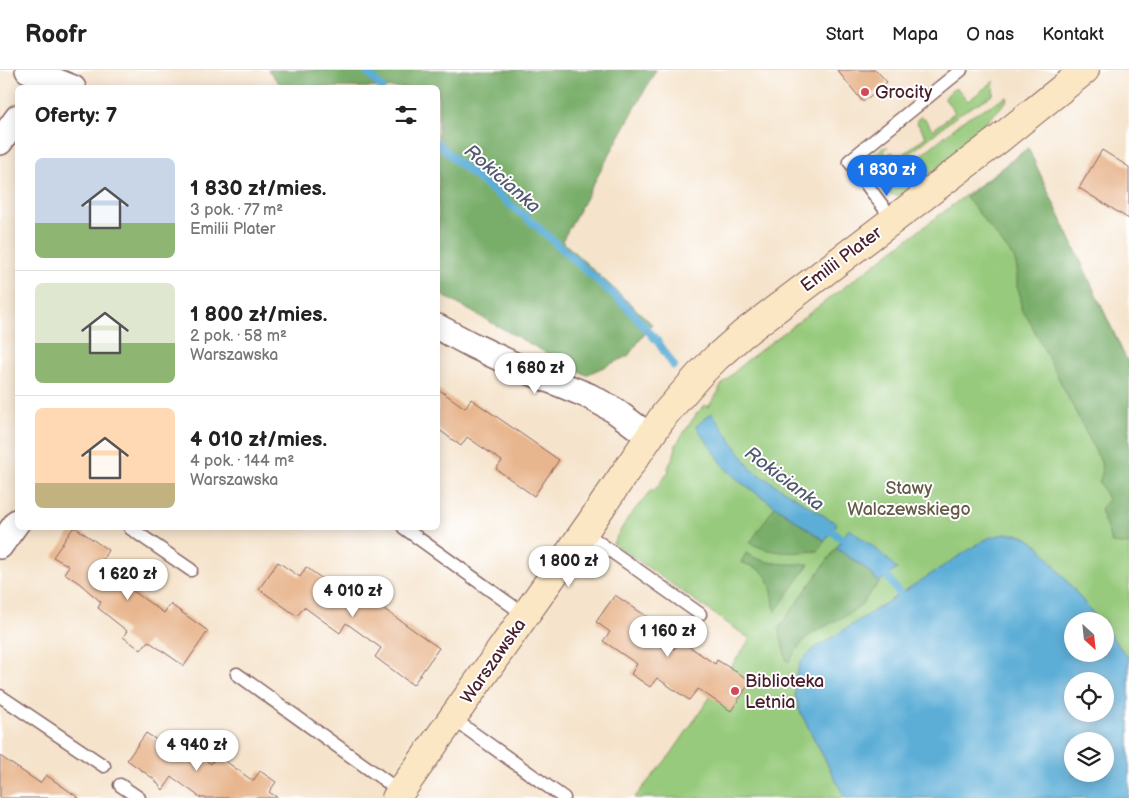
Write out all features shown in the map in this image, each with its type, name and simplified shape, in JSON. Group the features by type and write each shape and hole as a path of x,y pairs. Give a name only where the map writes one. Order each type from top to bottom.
{"street":[{"name":"Emilii Plater","path":"717,357 743,334 998,140 1085,70"},
{"path":"37,78 62,85"},
{"path":"0,142 15,122"},
{"path":"440,328 508,362 589,396 614,410 649,436"},
{"name":"Warszawska","path":"399,795 591,522 649,436 681,395 717,357"},
{"path":"0,546 15,525"}],"lane":[{"path":"893,220 849,161 961,70"},
{"path":"133,530 191,570"},
{"path":"407,530 525,615"},
{"path":"584,532 700,614"},
{"path":"237,674 399,795"},
{"path":"0,696 104,766"},
{"path":"452,718 564,798"},
{"path":"120,785 139,798"}],"green space":[{"path":"268,70 656,70 562,241 652,324 628,356 586,375 440,294 440,85 280,85"},
{"path":"994,81 993,95 959,114 877,180 871,172 869,163 870,159 877,152 888,147 884,151 886,156 892,152 898,159 926,136 917,123 918,119 924,118 933,130 955,112 945,99 951,91 958,89 968,101"},
{"path":"1007,97 1008,100 952,157 904,194 892,195 882,187 968,117"},
{"name":"Stawy Walczewskiego","path":"1028,148 1129,362 1129,798 634,798 671,754 750,639 613,543 627,519 651,490 654,491 669,471 668,468 676,445 697,413 705,405 708,407 723,383 745,362"},
{"path":"1028,148 1129,362 1129,545 1112,543 1100,510 1108,499 1099,482 1102,475 1101,462 1029,320 1021,309 1021,298 1017,286 1017,268 1014,258 966,197"},
{"path":"775,506 825,541 818,551 781,552 764,549 750,543"},
{"path":"836,548 865,568 879,583 857,609 804,640 788,662 779,628"},
{"path":"746,553 773,563 809,564 775,612 767,578 760,570 741,562"}],"water":[{"path":"712,413 752,470 837,524 825,541 739,481 726,469 696,426"},
{"path":"849,529 880,552 897,569 879,582 865,568 836,548"},
{"name":"Stawy Walczewskiego","path":"1003,534 1016,534 1026,537 1040,547 1092,612 1064,612 1064,662 1114,662 1114,640 1129,659 1129,798 845,798 799,710 795,694 795,678 801,661 814,649 990,538"}],"building":[{"name":"Grocity","path":"837,70 876,70 887,82 863,102"},
{"path":"1102,150 1129,167 1129,219 1079,188"},
{"path":"440,390 465,408 471,399 559,460 534,496 496,469 502,461 467,437 461,446 440,430"},
{"path":"72,530 79,530 108,550 103,559 139,583 133,591 164,613 170,604 208,631 184,666 148,641 141,650 123,637 127,631 98,608 101,602 64,573 69,566 53,557"},
{"path":"278,562 300,577 306,567 343,594 350,585 439,648 413,685 375,657 381,648 346,623 340,633 304,607 297,616 259,589"},
{"path":"615,595 649,618 642,628 674,649 681,641 715,664 717,660 751,681 731,711 698,689 689,700 657,678 650,687 631,674 637,664 603,641 610,632 596,622"},
{"path":"146,733 169,748 175,740 211,764 217,755 253,781 260,771 276,782 269,792 278,798 201,798 172,777 163,790 154,779 127,760"},
{"path":"0,756 40,783 46,775 79,798 0,798"}],"waterway":[{"name":"Rokicianka","path":"365,70 379,85"},
{"name":"Rokicianka","path":"440,145 457,162 532,222 625,305 658,342 674,366"},
{"name":"Rokicianka","path":"824,526 850,544"},
{"name":"Rokicianka","path":"881,567 904,601"}],"place":[{"name":"Grocity","path":"865,92"},
{"name":"Biblioteka Letnia","path":"735,691"}]}
